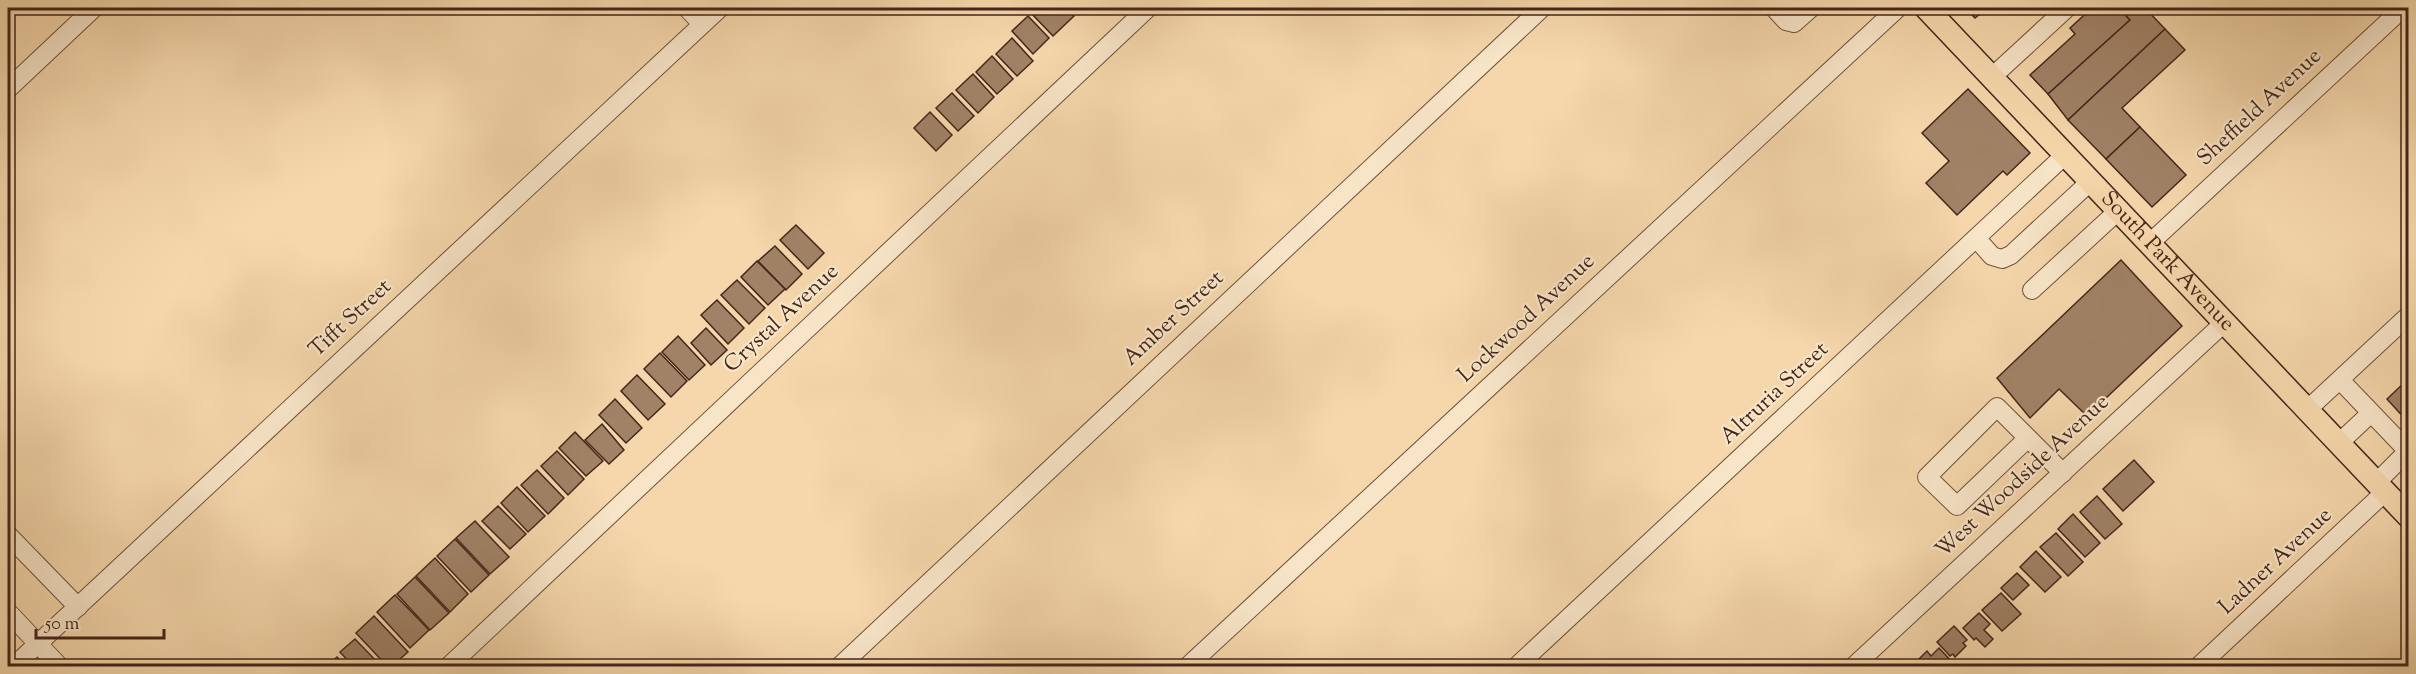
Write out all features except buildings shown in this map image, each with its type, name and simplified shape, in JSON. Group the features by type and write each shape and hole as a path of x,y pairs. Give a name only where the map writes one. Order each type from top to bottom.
{"main road":[{"name":"South Park Avenue","path":"1926,8 2409,516"}],"street":[{"path":"8,89 94,8"},
{"path":"687,8 702,24"},
{"name":"Tifft Street","path":"14,666 720,8"},
{"name":"Crystal Avenue","path":"449,666 1148,8"},
{"name":"Amber Street","path":"840,666 1542,8"},
{"path":"1774,8 1786,21 1794,23 1811,8"},
{"name":"Lockwood Avenue","path":"1188,666 1898,8"},
{"path":"1992,77 2067,8"},
{"name":"Sheffield Avenue","path":"2150,243 2403,8"},
{"name":"Altruria Street","path":"1517,666 2065,154"},
{"path":"1976,238 1992,256 2002,259 2010,255 2091,181"},
{"path":"2032,290 2119,210"},
{"path":"2308,409 2409,316"},
{"name":"West Woodside Avenue","path":"1854,666 2225,322"},
{"path":"2339,443 2371,413 2340,380"},
{"path":"2028,438 1957,506 1927,477 1997,408 2028,438 2063,473"},
{"name":"Ladner Avenue","path":"2199,666 2381,487 2408,451 2371,413"},
{"path":"8,535 78,607"},
{"path":"8,612 59,666"}]}
